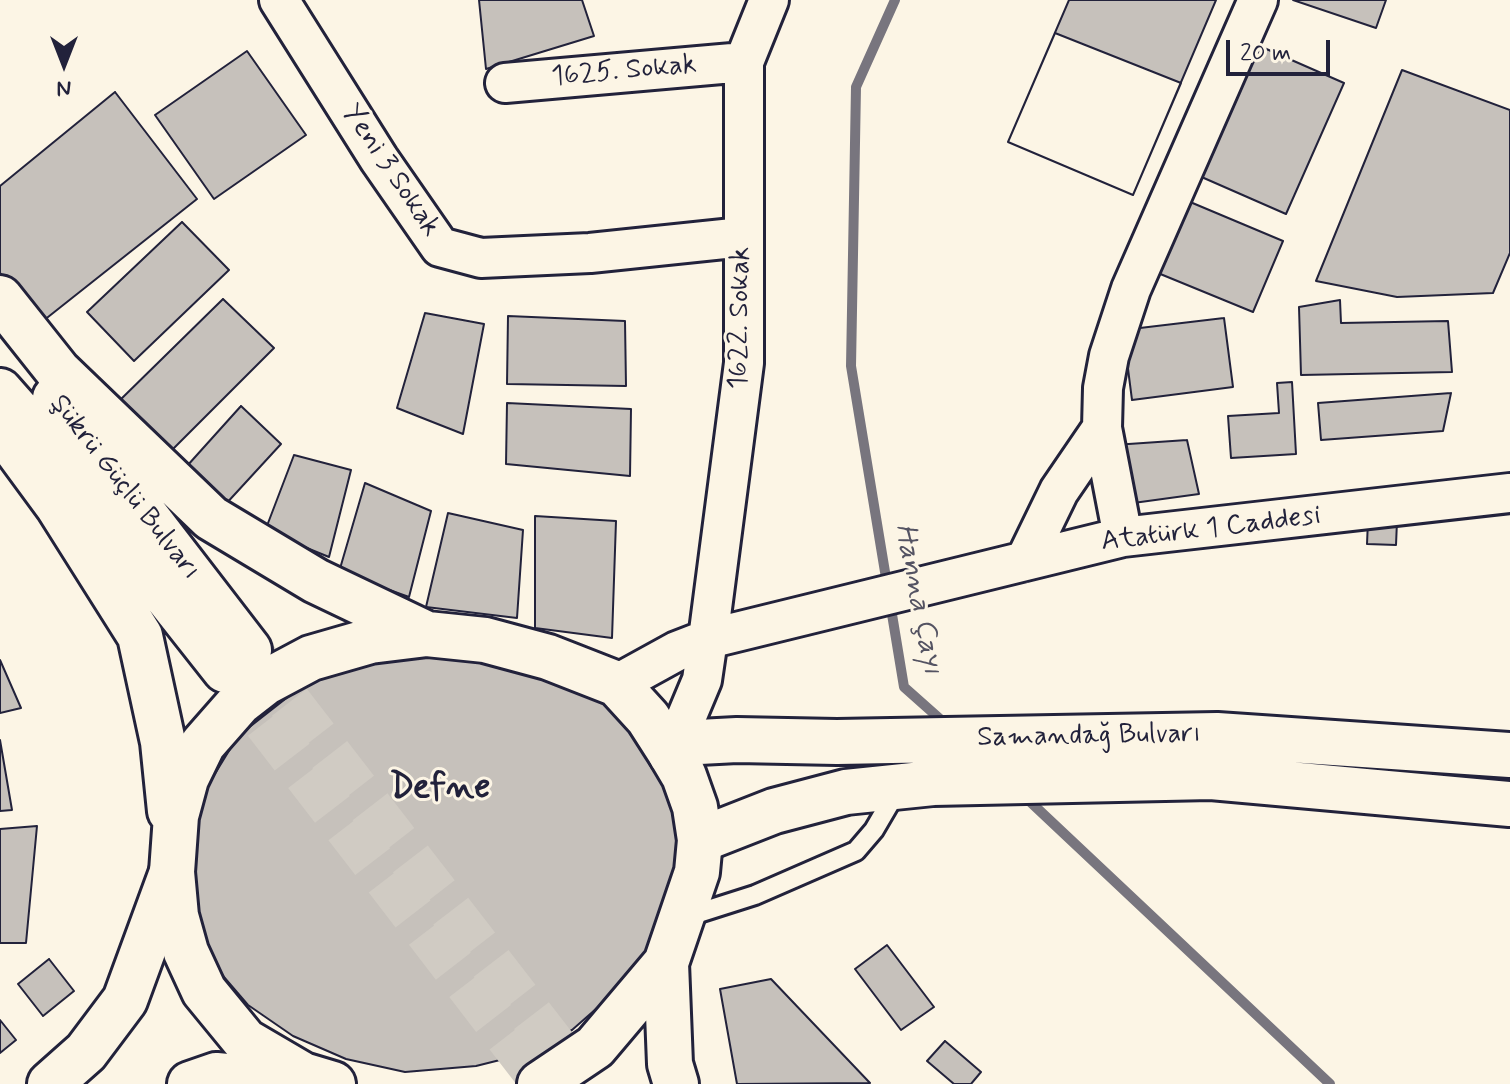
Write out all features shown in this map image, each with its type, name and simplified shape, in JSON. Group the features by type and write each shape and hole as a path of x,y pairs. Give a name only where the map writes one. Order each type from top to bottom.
{"main road":[{"path":"0,298 58,371 211,518 316,581 427,634"},
{"name":"Şükrü Güçlü Bulvarı","path":"0,327 237,660 0,391"},
{"path":"0,427 58,506 140,636 165,754 176,916 186,952 204,991 245,1041 303,1075 333,1084"},
{"path":"50,1084 86,1052 125,1000 172,872 176,816 186,779 203,744 239,703 266,682 311,658 370,641 427,634 498,643 548,657 617,684 648,718 684,776 700,840 697,872 666,963 568,1083"},
{"name":"Samandağ Bulvarı","path":"671,754 699,742 837,742 1214,756 1510,755"},
{"name":"Samandağ Bulvarı","path":"700,840 774,811 846,792 1060,778 1214,756 1510,804"},
{"path":"666,963 670,1064 676,1084"},
{"path":"190,1084 216,1075 312,1084"}],"street":[{"name":"Yeni 3 Sokak","path":"279,0 379,159 440,247 481,258 590,253 743,237"},
{"name":"1622. Sokak","path":"708,639 744,363 744,62 769,0"},
{"path":"1123,537 1102,428 1103,388 1109,356 1131,289 1258,0"},
{"name":"1625. Sokak","path":"505,83 744,62"},
{"path":"1025,561 1059,491 1102,428"},
{"name":"Atatürk 1 Caddesi","path":"708,639 1123,537 1510,493"},
{"path":"617,684 677,651 708,639 702,680 671,754"}],"lane":[{"path":"683,918 755,895 856,851 874,830 899,787"}],"building":[{"path":"479,0 582,0 594,36 486,69"},
{"path":"1069,0 1216,0 1133,195 1008,142"},
{"path":"1293,0 1386,0 1376,28"},
{"path":"1055,33 1181,83 1133,195 1008,142"},
{"path":"1255,44 1344,83 1286,214 1197,175"},
{"path":"247,51 306,135 214,199 155,115"},
{"path":"1402,70 1510,110 1510,253 1493,293 1397,297 1316,281"},
{"path":"115,92 197,199 43,321 0,273 0,186"},
{"path":"1183,199 1283,241 1253,312 1153,271"},
{"path":"182,222 229,270 134,361 87,312"},
{"path":"223,299 274,348 168,454 116,404"},
{"path":"1340,300 1341,323 1448,321 1452,372 1301,375 1299,307"},
{"path":"425,313 484,324 463,434 397,408"},
{"path":"508,316 625,321 626,386 507,384"},
{"path":"1224,318 1233,387 1132,400 1123,330"},
{"path":"1292,382 1296,454 1231,458 1228,416 1279,413 1277,383"},
{"path":"1451,393 1443,431 1321,440 1318,403"},
{"path":"507,403 631,409 630,476 506,464"},
{"path":"241,406 281,444 224,506 187,466"},
{"path":"1187,440 1199,494 1126,504 1114,445"},
{"path":"294,455 351,470 329,557 265,531"},
{"path":"365,483 431,511 409,597 339,572"},
{"path":"448,513 523,530 517,618 426,607"},
{"path":"535,516 616,521 612,638 535,628"},
{"path":"1368,520 1397,521 1396,545 1367,544"},
{"path":"454,651 580,683 639,734 679,820 674,904 652,948 629,980 572,1030 532,1052 476,1066 405,1072 346,1059 293,1036 248,1005 205,955 186,850 205,790 238,736 321,671 387,655"},
{"path":"0,660 21,708 0,713"},
{"path":"0,740 12,810 0,811"},
{"path":"37,826 26,943 0,943 0,829"},
{"path":"887,945 934,1007 901,1030 855,969"},
{"path":"49,959 74,991 43,1016 18,984"},
{"path":"771,979 870,1083 737,1084 720,989"},
{"path":"0,1020 16,1040 0,1053"},
{"path":"945,1041 981,1072 971,1084 954,1084 927,1061"}],"waterway":[{"name":"Hanna Çayı","path":"895,0 856,87 851,366 904,687 949,727"},
{"name":"Hanna Çayı","path":"1023,795 1330,1084"}],"tunnel":[{"path":"249,650 582,1081"},
{"path":"225,670 544,1084"}],"district":[{"name":"Defne","path":"440,789"}]}
